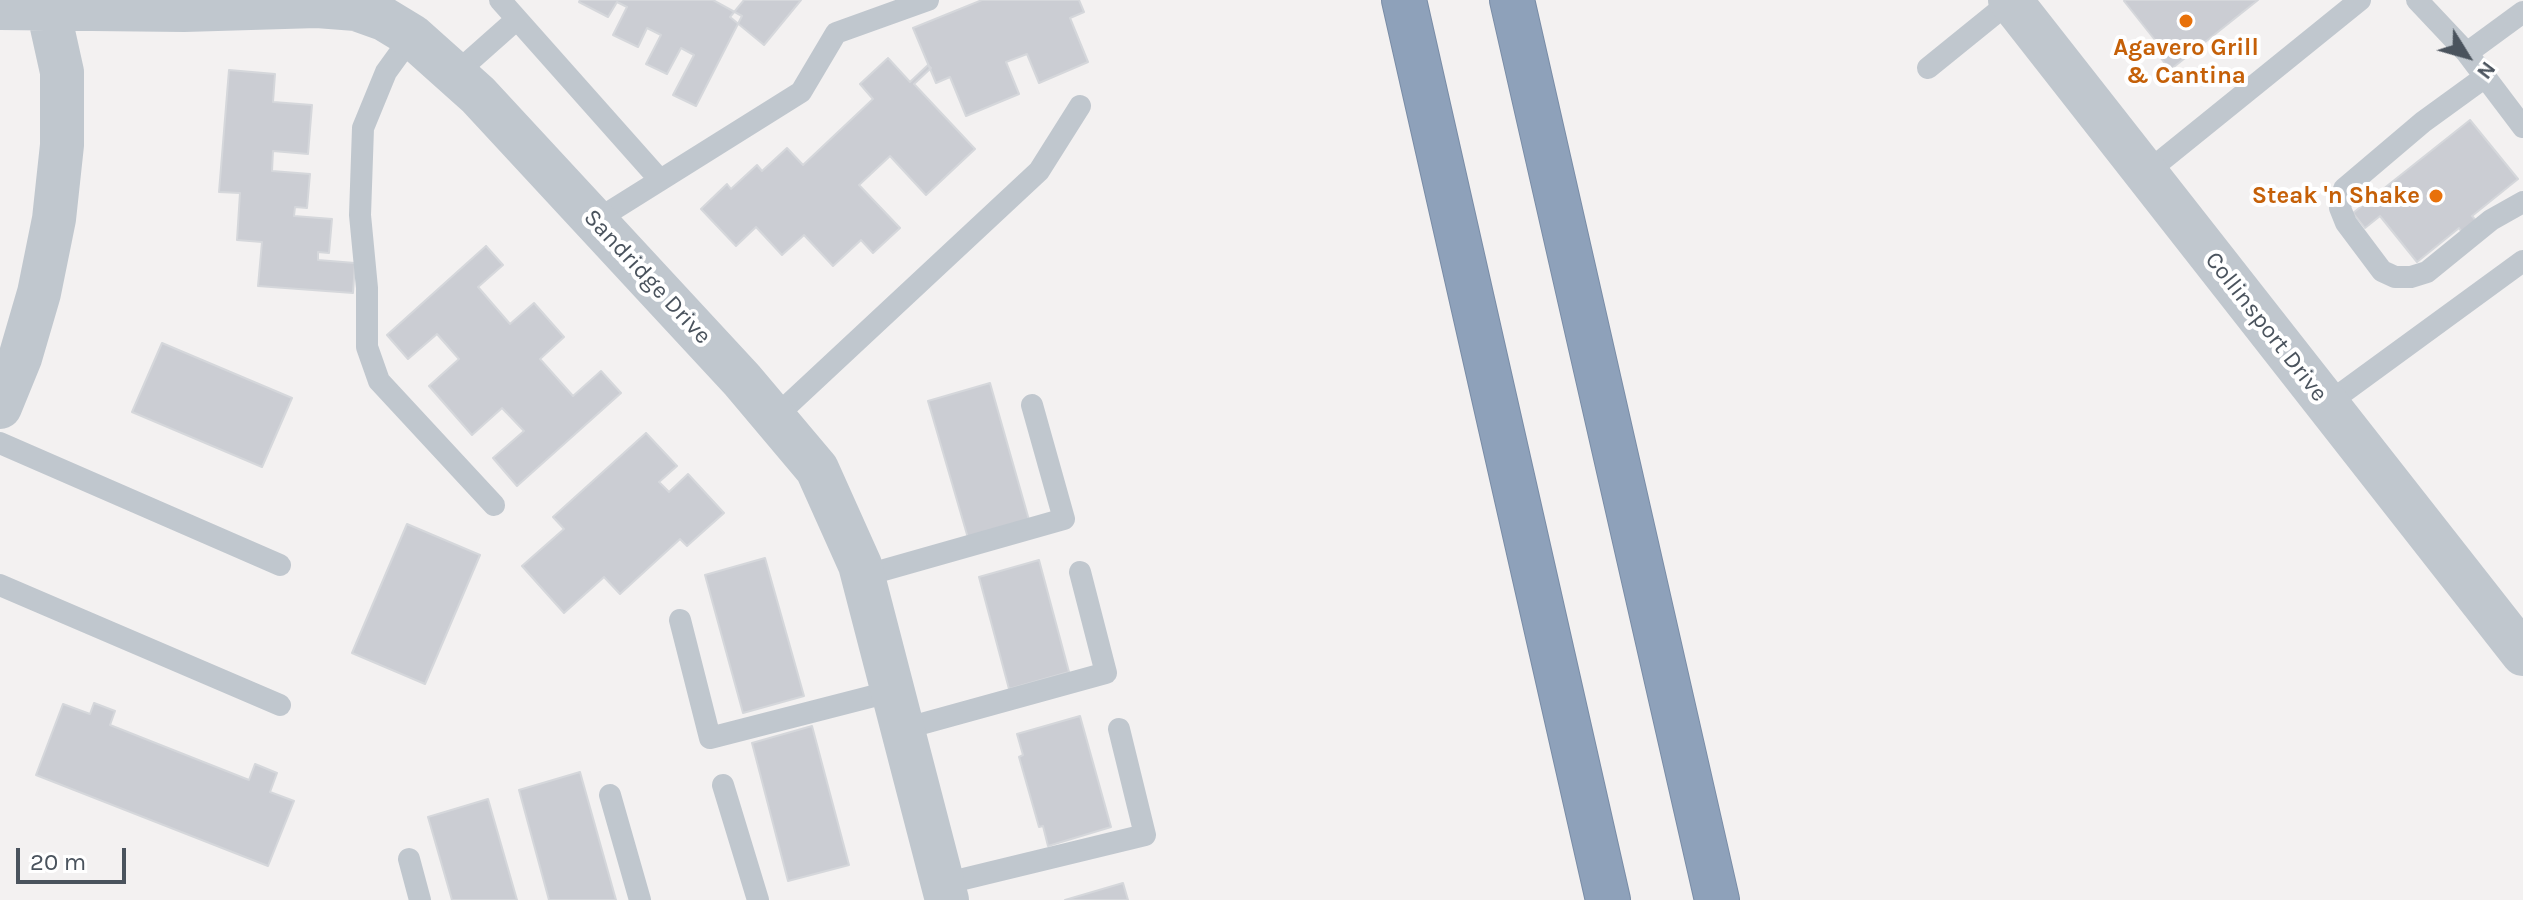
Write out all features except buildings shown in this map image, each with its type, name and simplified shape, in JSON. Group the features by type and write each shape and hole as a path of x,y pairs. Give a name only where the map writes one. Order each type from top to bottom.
{"highway":[{"path":"1404,0 1608,900"},
{"path":"1512,0 1717,900"}],"street":[{"name":"Collinsport Drive","path":"2011,0 2523,654"},
{"name":"Sandridge Drive","path":"0,8 46,4 211,4 356,9 394,18 478,95 817,469 863,576 945,892"},
{"path":"0,407 24,345 39,293 52,227 62,145 62,72 46,4"}],"lane":[{"path":"500,0 660,180"},
{"path":"595,221 801,92 836,33 928,0"},
{"path":"1928,68 2011,0"},
{"path":"2146,173 2360,0"},
{"path":"2417,0 2467,53 2523,127"},
{"path":"2467,53 2523,12"},
{"path":"394,18 386,72 363,128 360,215 367,288 367,347 379,381 494,505"},
{"path":"455,74 517,19"},
{"path":"2485,77 2423,122 2344,189 2340,208 2346,223 2382,271 2395,277 2411,277 2427,272 2491,220 2523,202"},
{"path":"774,418 1039,171 1080,106"},
{"path":"2327,404 2523,261"},
{"path":"863,576 1064,519 1032,405"},
{"path":"0,443 280,565"},
{"path":"680,620 710,738 898,710 1106,673 1080,572"},
{"path":"0,585 280,705"},
{"path":"945,892 1145,835 1119,729"},
{"path":"723,785 758,900"},
{"path":"610,795 640,900"},
{"path":"409,859 420,900"}],"place":[{"name":"Agavero Grill & Cantina","path":"2186,21"},
{"name":"Steak 'n Shake","path":"2436,196"}]}
